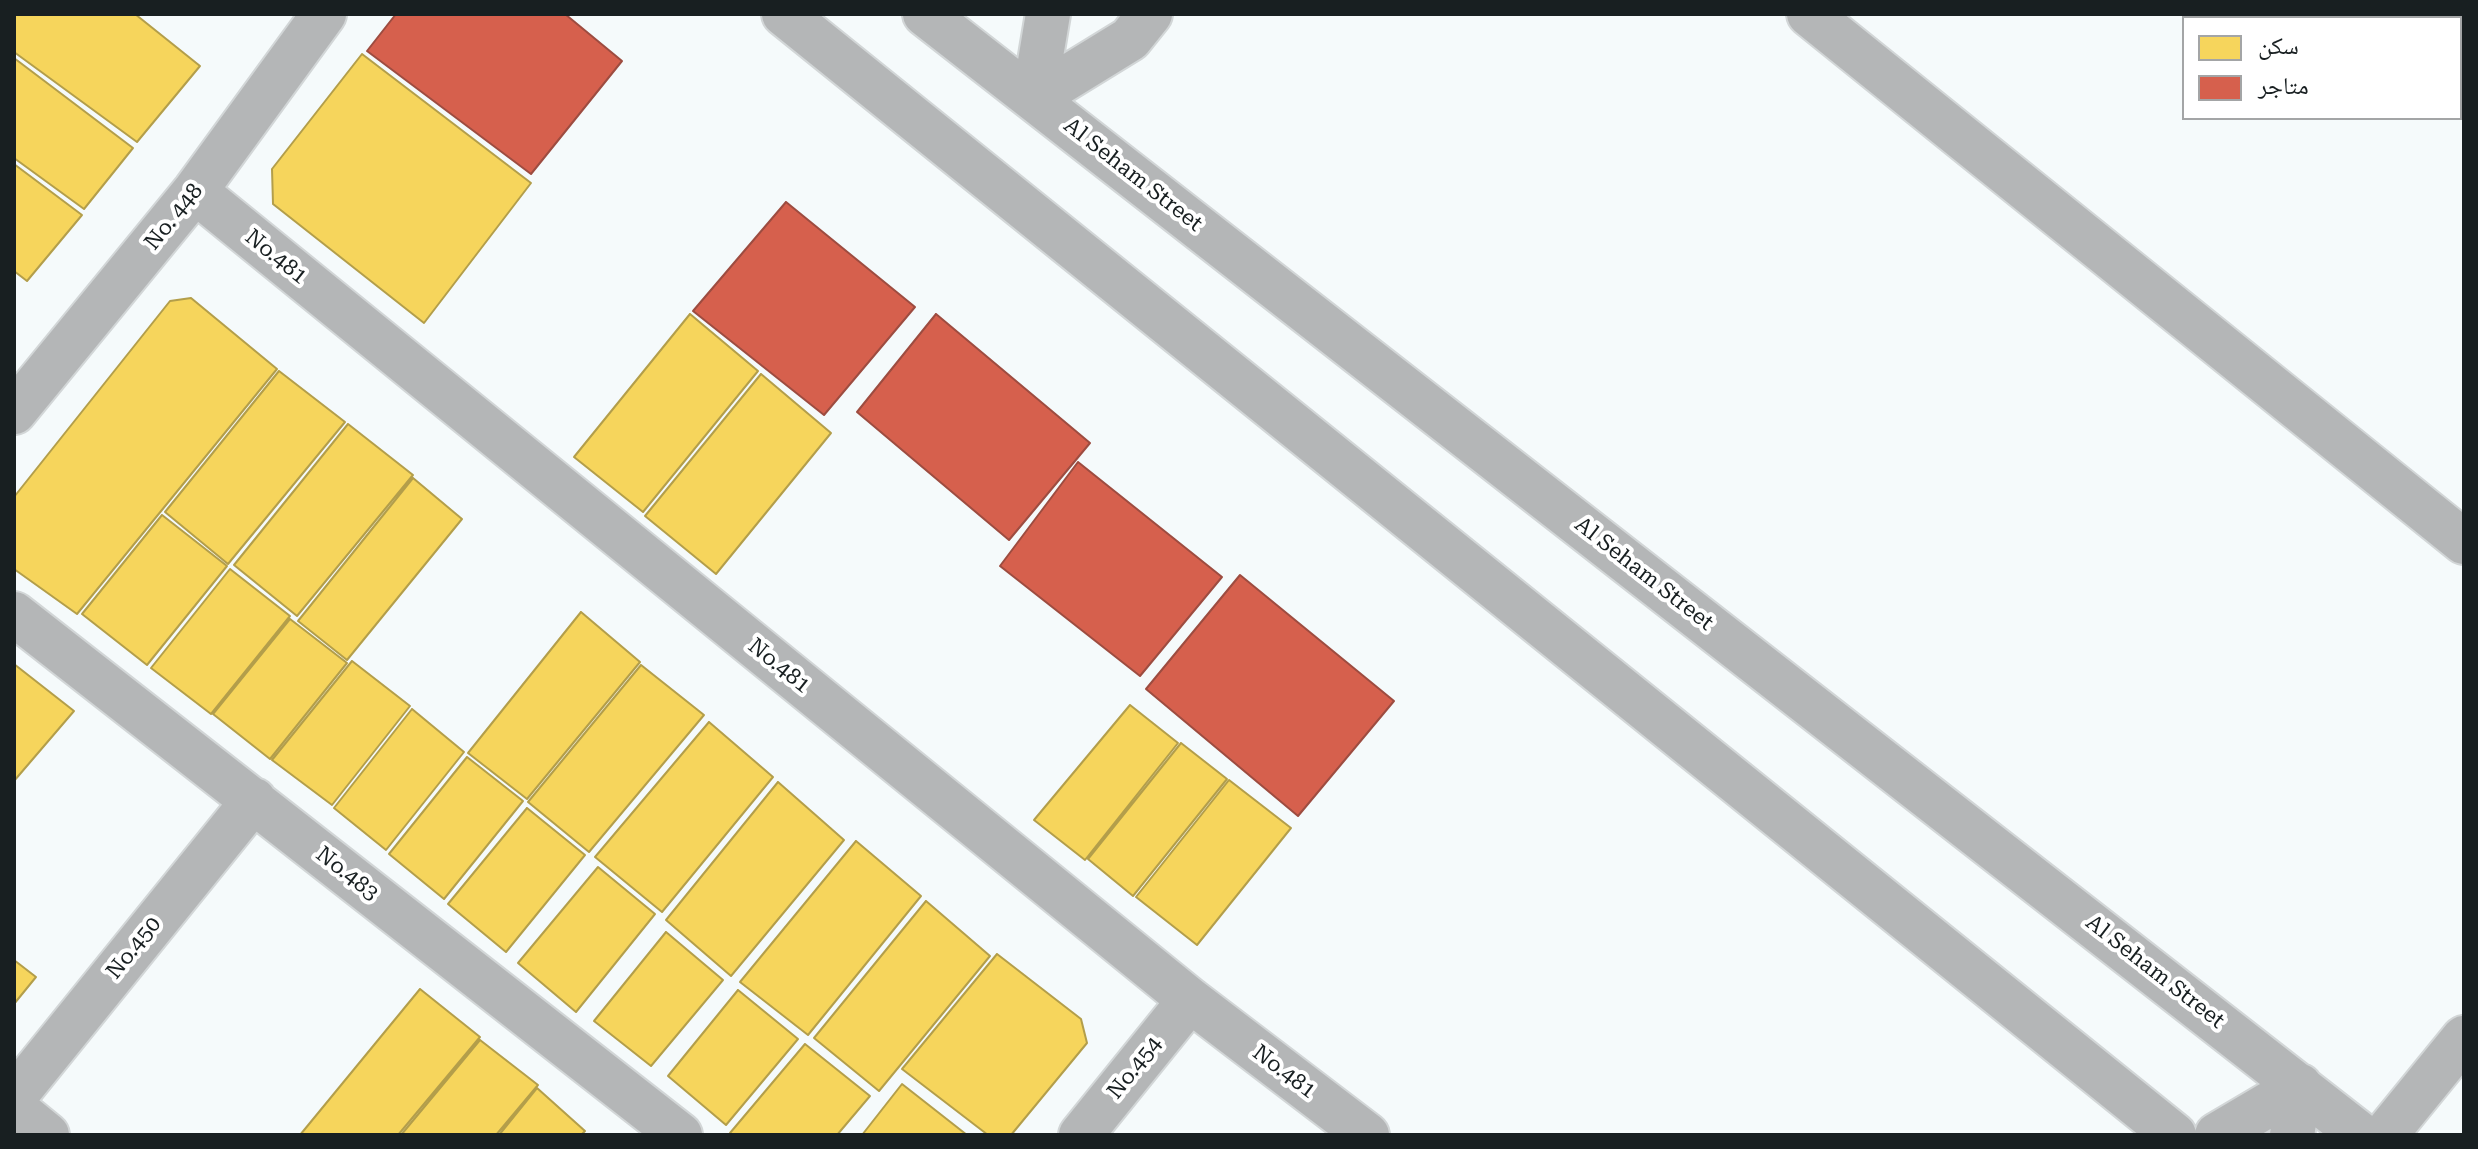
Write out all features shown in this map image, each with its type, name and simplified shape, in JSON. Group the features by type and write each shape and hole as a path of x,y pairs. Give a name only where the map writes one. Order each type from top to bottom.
{"street":[{"name":"No. 448","path":"14,412 195,191 324,14"},
{"path":"784,14 2174,1135"},
{"name":"Al Seham Street","path":"925,14 2361,1135"},
{"path":"1034,98 1048,14"},
{"path":"1034,98 1130,39 1150,14"},
{"path":"1809,14 2464,542"},
{"name":"No.481","path":"195,191 1190,1000 1367,1135"},
{"name":"No.483","path":"14,614 680,1135"},
{"name":"No.450","path":"14,1097 254,800"},
{"name":"No.454","path":"1081,1135 1190,1000"},
{"path":"2385,1135 2464,1038"},
{"path":"2217,1135 2300,1086"},
{"path":"2292,1135 2300,1086"},
{"path":"14,1108 47,1135"}],"building: سكن":[{"path":"14,14 135,14 200,66 137,142 14,52"},
{"path":"362,54 531,183 424,323 273,204 272,169"},
{"path":"14,58 133,148 84,209 14,158"},
{"path":"14,164 82,215 27,281 14,271"},
{"path":"191,298 277,369 77,614 14,569 14,497 170,301"},
{"path":"690,314 758,371 643,512 574,457"},
{"path":"279,371 345,422 228,564 165,512"},
{"path":"761,374 831,433 716,574 645,516"},
{"path":"348,424 413,475 297,616 234,565"},
{"path":"413,478 462,519 347,660 298,621"},
{"path":"162,515 227,566 147,665 82,614"},
{"path":"230,569 290,616 211,714 151,668"},
{"path":"581,612 640,662 527,799 468,753"},
{"path":"290,619 347,663 270,759 213,714"},
{"path":"352,661 410,706 332,805 272,760"},
{"path":"14,664 74,711 14,781"},
{"path":"641,665 704,715 589,852 528,802"},
{"path":"1130,705 1178,743 1085,860 1034,820"},
{"path":"412,709 464,752 386,850 334,808"},
{"path":"709,722 773,777 662,912 595,857"},
{"path":"1181,743 1227,779 1133,896 1088,859"},
{"path":"467,757 523,801 444,899 389,854"},
{"path":"1229,780 1291,828 1197,945 1136,897"},
{"path":"778,782 844,840 731,976 666,920"},
{"path":"527,808 585,855 506,952 448,904"},
{"path":"856,841 921,896 808,1035 740,982"},
{"path":"598,867 655,914 576,1012 518,963"},
{"path":"926,901 990,956 879,1091 814,1038"},
{"path":"666,932 723,980 651,1066 594,1021"},
{"path":"997,954 1081,1019 1087,1043 1011,1135 988,1135 902,1069"},
{"path":"14,960 36,977 14,1004"},
{"path":"420,989 480,1037 398,1135 300,1135"},
{"path":"738,990 798,1039 726,1125 668,1076"},
{"path":"480,1040 538,1085 496,1135 401,1135"},
{"path":"805,1044 870,1096 837,1135 730,1133"},
{"path":"902,1084 967,1135 862,1135"},
{"path":"537,1088 585,1131 581,1135 499,1135"}],"building: متاجر":[{"path":"396,14 565,14 622,61 531,174 367,51"},
{"path":"786,202 915,307 824,415 693,311"},
{"path":"936,314 1090,443 1009,540 857,412"},
{"path":"1078,462 1222,577 1140,676 1000,566"},
{"path":"1240,575 1394,701 1298,816 1146,689"}]}
